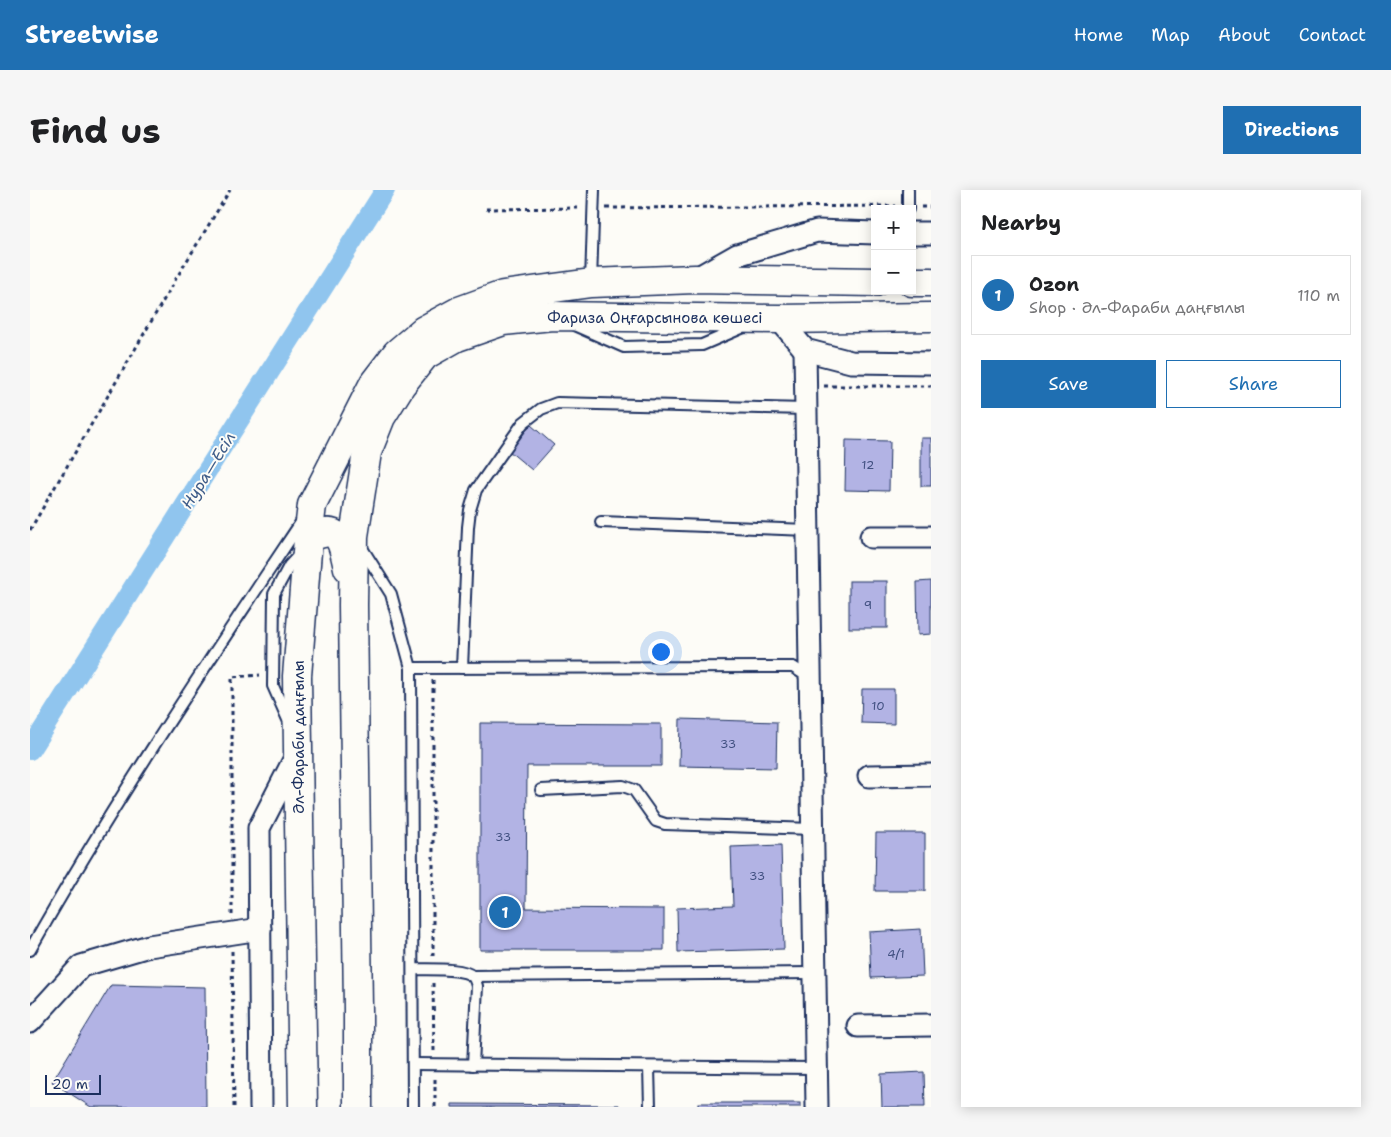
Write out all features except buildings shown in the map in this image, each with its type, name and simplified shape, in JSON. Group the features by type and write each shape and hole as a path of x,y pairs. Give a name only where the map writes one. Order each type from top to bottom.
{"street":[{"path":"695,279 737,255 817,232 871,233"},
{"path":"916,233 931,233"},
{"name":"Фариза Оңғарсынова көшесі","path":"374,383 397,354 424,330 459,311 503,295 591,283 695,279 871,282"},
{"path":"916,282 931,282"},
{"path":"931,301 830,300 818,302 772,319 806,350 851,362 931,363"},
{"name":"Фариза Оңғарсынова көшесі","path":"354,536 367,452 381,417 425,355 458,337 503,321 552,316 772,319 931,317"},
{"path":"806,350 817,1107"},
{"name":"Әл-Фараби даңғылы","path":"303,1107 297,676 307,543 312,506 374,383"},
{"path":"307,543 318,534 328,532 337,535 344,546 353,604"},
{"path":"354,536 358,1107"},
{"path":"871,536 931,537"},
{"path":"261,1107 259,828 298,748"},
{"path":"869,776 931,775"},
{"path":"30,1022 81,966 149,946 260,929"},
{"path":"858,1026 931,1025"}],"lane":[{"path":"591,283 594,190"},
{"path":"908,190 908,205"},
{"path":"462,668 470,510 476,490 523,423 529,418 541,410 558,403 806,409"},
{"path":"30,950 108,816 312,506"},
{"path":"601,522 808,530"},
{"path":"354,536 391,594 411,668 413,1107"},
{"path":"298,748 274,686 274,594 289,566 307,543"},
{"path":"411,668 793,668 810,678"},
{"path":"540,790 623,786 634,790 656,821 665,824 812,830"},
{"path":"413,970 448,970 464,972 473,976 814,973"},
{"path":"473,976 477,986 473,1065"},
{"path":"413,1064 816,1068"},
{"path":"649,1067 650,1107"}],"path":[{"path":"30,530 177,277 230,190"},
{"path":"916,208 931,207"},
{"path":"486,209 871,208"},
{"path":"806,386 931,386"},
{"path":"433,668 435,1107"},
{"path":"234,1107 232,677 273,674"}],"waterway":[{"name":"Нура—Есіл","path":"30,750 385,190"}],"place":[{"name":"Ozon","path":"505,912"}]}
